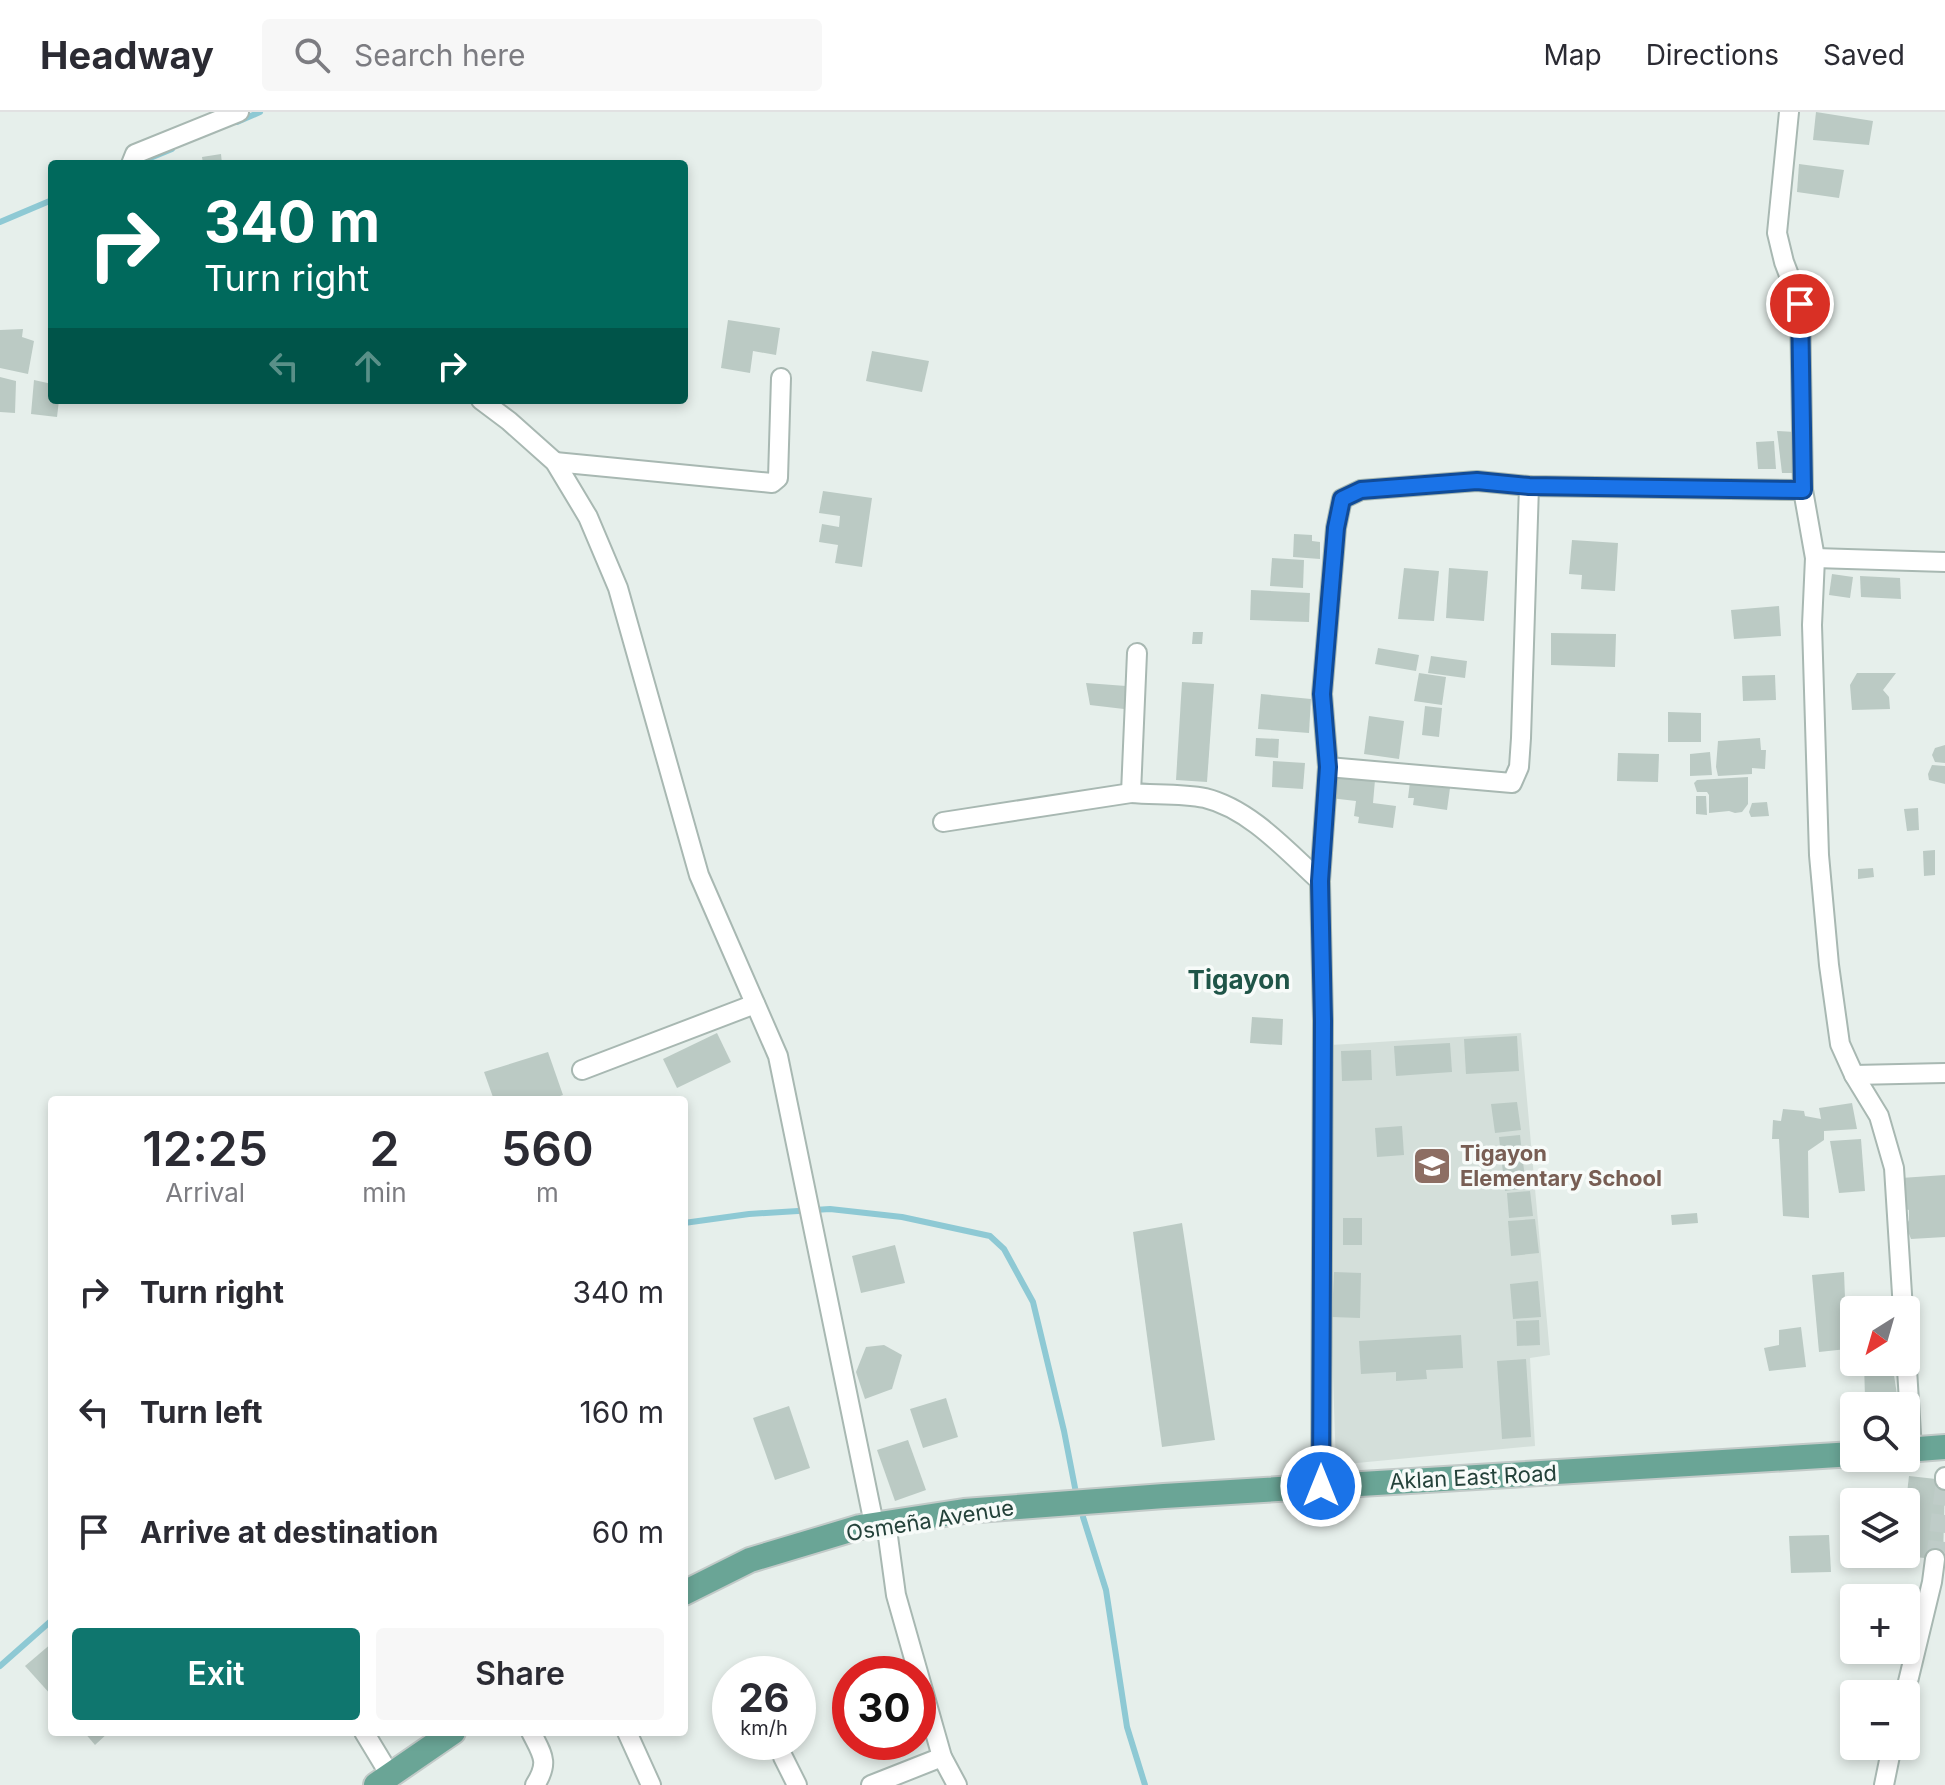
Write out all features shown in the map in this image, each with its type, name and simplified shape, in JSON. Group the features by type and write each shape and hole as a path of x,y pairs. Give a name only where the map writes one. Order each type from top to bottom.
{"main road":[{"path":"1920,1449 1945,1447"},
{"name":"Aklan East Road","path":"1043,1504 1840,1455"},
{"name":"Osmeña Avenue","path":"688,1591 750,1560 880,1523 1043,1504"},
{"path":"383,1780 447,1736"}],"street":[{"path":"133,160 135,154 239,112"},
{"path":"1789,112 1777,233 1800,304 1803,490 1815,558 1812,625 1819,855 1829,965 1840,1044 1854,1075 1879,1116 1894,1168 1902,1296"},
{"path":"555,462 772,483 778,478 781,378"},
{"path":"486,404 555,462 588,517 618,588 699,875 778,1056 896,1595 942,1757 957,1785"},
{"path":"1321,1486 1323,1021 1320,881 1328,767 1322,694 1336,528 1342,499 1361,490 1477,481 1529,486 1803,490"},
{"path":"1328,767 1512,783 1519,767 1521,738 1529,486"},
{"path":"1815,558 1945,562"},
{"path":"1131,793 1137,653"},
{"path":"943,822 1131,793 1205,798 1233,810 1267,833 1320,881"},
{"path":"582,1070 755,1004"},
{"path":"1854,1075 1945,1073"},
{"path":"1908,1680 1935,1559"},
{"path":"366,1736 383,1780"},
{"path":"533,1736 544,1758 543,1772 535,1785"},
{"path":"629,1736 651,1785"},
{"path":"871,1785 942,1757"},
{"path":"784,1760 797,1785"},
{"path":"1884,1785 1889,1760"}],"shaded area":[{"name":"Tigayon Elementary School","path":"1521,1033 1550,1355 1530,1358 1535,1446 1336,1465 1330,1286 1331,1045"}],"building":[{"path":"1816,112 1873,121 1869,145 1813,140"},
{"path":"221,154 222,160 202,160 202,157"},
{"path":"1799,164 1844,170 1839,198 1797,192"},
{"path":"728,320 780,328 776,355 753,351 750,373 721,368"},
{"path":"23,329 22,337 34,341 28,374 0,368 0,330"},
{"path":"872,351 929,361 922,392 866,381"},
{"path":"0,377 16,381 15,413 0,412"},
{"path":"34,380 48,383 48,404 59,404 57,417 31,414"},
{"path":"1777,431 1795,432 1795,473 1782,473"},
{"path":"1774,441 1776,469 1758,469 1756,442"},
{"path":"823,491 872,498 862,567 835,563 838,545 819,542 822,524 839,527 840,516 819,513"},
{"path":"1294,534 1312,535 1312,541 1320,542 1320,559 1293,557"},
{"path":"1572,540 1618,543 1615,591 1581,589 1582,575 1569,574"},
{"path":"1272,558 1304,560 1303,588 1270,586"},
{"path":"1404,568 1439,571 1434,621 1398,619"},
{"path":"1449,568 1488,571 1484,621 1446,618"},
{"path":"1832,574 1853,577 1850,598 1829,595"},
{"path":"1860,576 1900,578 1901,599 1861,597"},
{"path":"1251,590 1310,593 1309,622 1250,620"},
{"path":"1779,606 1781,636 1734,639 1731,610"},
{"path":"1193,632 1203,632 1202,644 1192,644"},
{"path":"1551,633 1616,634 1615,667 1551,665"},
{"path":"1378,648 1419,655 1416,671 1375,664"},
{"path":"1431,656 1467,661 1465,678 1428,673"},
{"path":"1419,673 1446,677 1442,705 1414,701"},
{"path":"1857,673 1896,673 1883,690 1889,697 1890,709 1852,710 1850,685"},
{"path":"1775,675 1776,700 1743,701 1742,676"},
{"path":"1182,682 1214,684 1207,782 1176,780"},
{"path":"1086,683 1126,686 1124,709 1090,705"},
{"path":"1261,694 1311,699 1309,733 1258,729"},
{"path":"1425,706 1442,708 1439,737 1422,735"},
{"path":"1668,712 1701,713 1701,742 1668,742"},
{"path":"1369,716 1404,721 1399,759 1364,754"},
{"path":"1256,738 1279,739 1278,758 1255,756"},
{"path":"1760,738 1761,750 1766,750 1765,769 1752,768 1752,774 1718,776 1718,741"},
{"path":"1945,745 1945,763 1935,762 1932,755 1935,748"},
{"path":"1710,752 1712,775 1690,776 1690,754"},
{"path":"1618,753 1659,754 1658,782 1617,781"},
{"path":"1273,761 1305,763 1303,789 1272,787"},
{"path":"1932,765 1945,766 1945,784 1929,780"},
{"path":"1333,776 1375,780 1373,803 1396,806 1393,828 1358,823 1359,817 1354,816 1356,801 1330,798"},
{"path":"1748,777 1748,804 1742,812 1735,813 1709,813 1709,795 1707,792 1697,792 1694,783 1697,780"},
{"path":"1410,782 1450,788 1447,810 1413,805 1414,798 1408,798"},
{"path":"1696,796 1706,796 1707,815 1696,814"},
{"path":"1767,802 1769,816 1751,817 1752,803"},
{"path":"1918,808 1919,830 1907,831 1904,809"},
{"path":"1935,850 1935,875 1924,876 1923,851"},
{"path":"1873,868 1874,877 1858,879 1858,869"},
{"path":"1252,1017 1283,1019 1282,1045 1250,1043"},
{"path":"717,1033 731,1062 677,1088 663,1059"},
{"path":"1517,1036 1519,1071 1466,1074 1464,1039"},
{"path":"1450,1043 1452,1072 1396,1076 1394,1046"},
{"path":"1371,1050 1372,1080 1342,1081 1341,1051"},
{"path":"548,1052 563,1095 493,1096 484,1072"},
{"path":"1517,1102 1521,1130 1495,1133 1491,1104"},
{"path":"1852,1103 1857,1129 1824,1131 1824,1140 1808,1151 1809,1218 1783,1216 1779,1139 1772,1139 1773,1120 1781,1121 1783,1109 1804,1111 1805,1116 1821,1119 1819,1108"},
{"path":"1402,1126 1404,1155 1377,1157 1375,1128"},
{"path":"1520,1135 1526,1188 1505,1191 1499,1137"},
{"path":"1861,1139 1865,1191 1839,1193 1830,1141"},
{"path":"1945,1175 1945,1237 1911,1239 1906,1226 1909,1210 1902,1208 1901,1178"},
{"path":"1530,1191 1533,1216 1509,1218 1507,1193"},
{"path":"1697,1213 1698,1223 1672,1225 1671,1215"},
{"path":"1343,1218 1362,1218 1362,1245 1343,1245"},
{"path":"1535,1219 1539,1253 1511,1256 1508,1221"},
{"path":"1182,1223 1215,1440 1162,1447 1133,1232"},
{"path":"895,1245 905,1283 861,1293 852,1256"},
{"path":"1334,1272 1361,1273 1360,1318 1332,1317"},
{"path":"1844,1272 1845,1296 1840,1296 1840,1350 1819,1352 1812,1275"},
{"path":"1538,1281 1541,1317 1513,1319 1510,1284"},
{"path":"1539,1320 1540,1345 1517,1346 1516,1321"},
{"path":"1801,1327 1806,1367 1769,1371 1764,1348 1779,1345 1779,1330"},
{"path":"1461,1335 1463,1368 1426,1370 1427,1379 1396,1381 1396,1372 1361,1374 1359,1341"},
{"path":"884,1345 902,1355 892,1389 865,1399 856,1372 866,1347"},
{"path":"1526,1359 1531,1437 1502,1439 1497,1361"},
{"path":"1864,1376 1894,1376 1897,1392 1865,1392"},
{"path":"946,1398 958,1437 923,1448 910,1409"},
{"path":"789,1406 810,1468 775,1480 753,1418"},
{"path":"908,1440 926,1490 895,1501 877,1450"},
{"path":"1909,1476 1945,1480 1943,1560 1920,1558 1920,1488 1908,1488"},
{"path":"1829,1535 1831,1572 1791,1573 1789,1536"},
{"path":"48,1646 48,1692 25,1666"},
{"path":"87,1736 105,1736 95,1745"}],"waterway":[{"path":"237,122 260,112"},
{"path":"145,160 172,149"},
{"path":"0,222 48,202"},
{"path":"688,1222 749,1214 830,1209 902,1217 990,1236 1004,1249 1033,1302 1077,1498"},
{"path":"1083,1517 1106,1590 1127,1727 1145,1785"},
{"path":"0,1666 48,1624"}],"tunnel":[{"path":"1935,1559 1945,1480"}],"place":[{"name":"Tigayon Elementary School","path":"1432,1166"}],"district":[{"name":"Tigayon","path":"1239,980"}],"route":[{"path":"1321,1486 1323,1021 1320,881 1328,767 1322,694 1336,528 1342,499 1361,490 1477,481 1529,486 1803,490 1800,304"}]}
